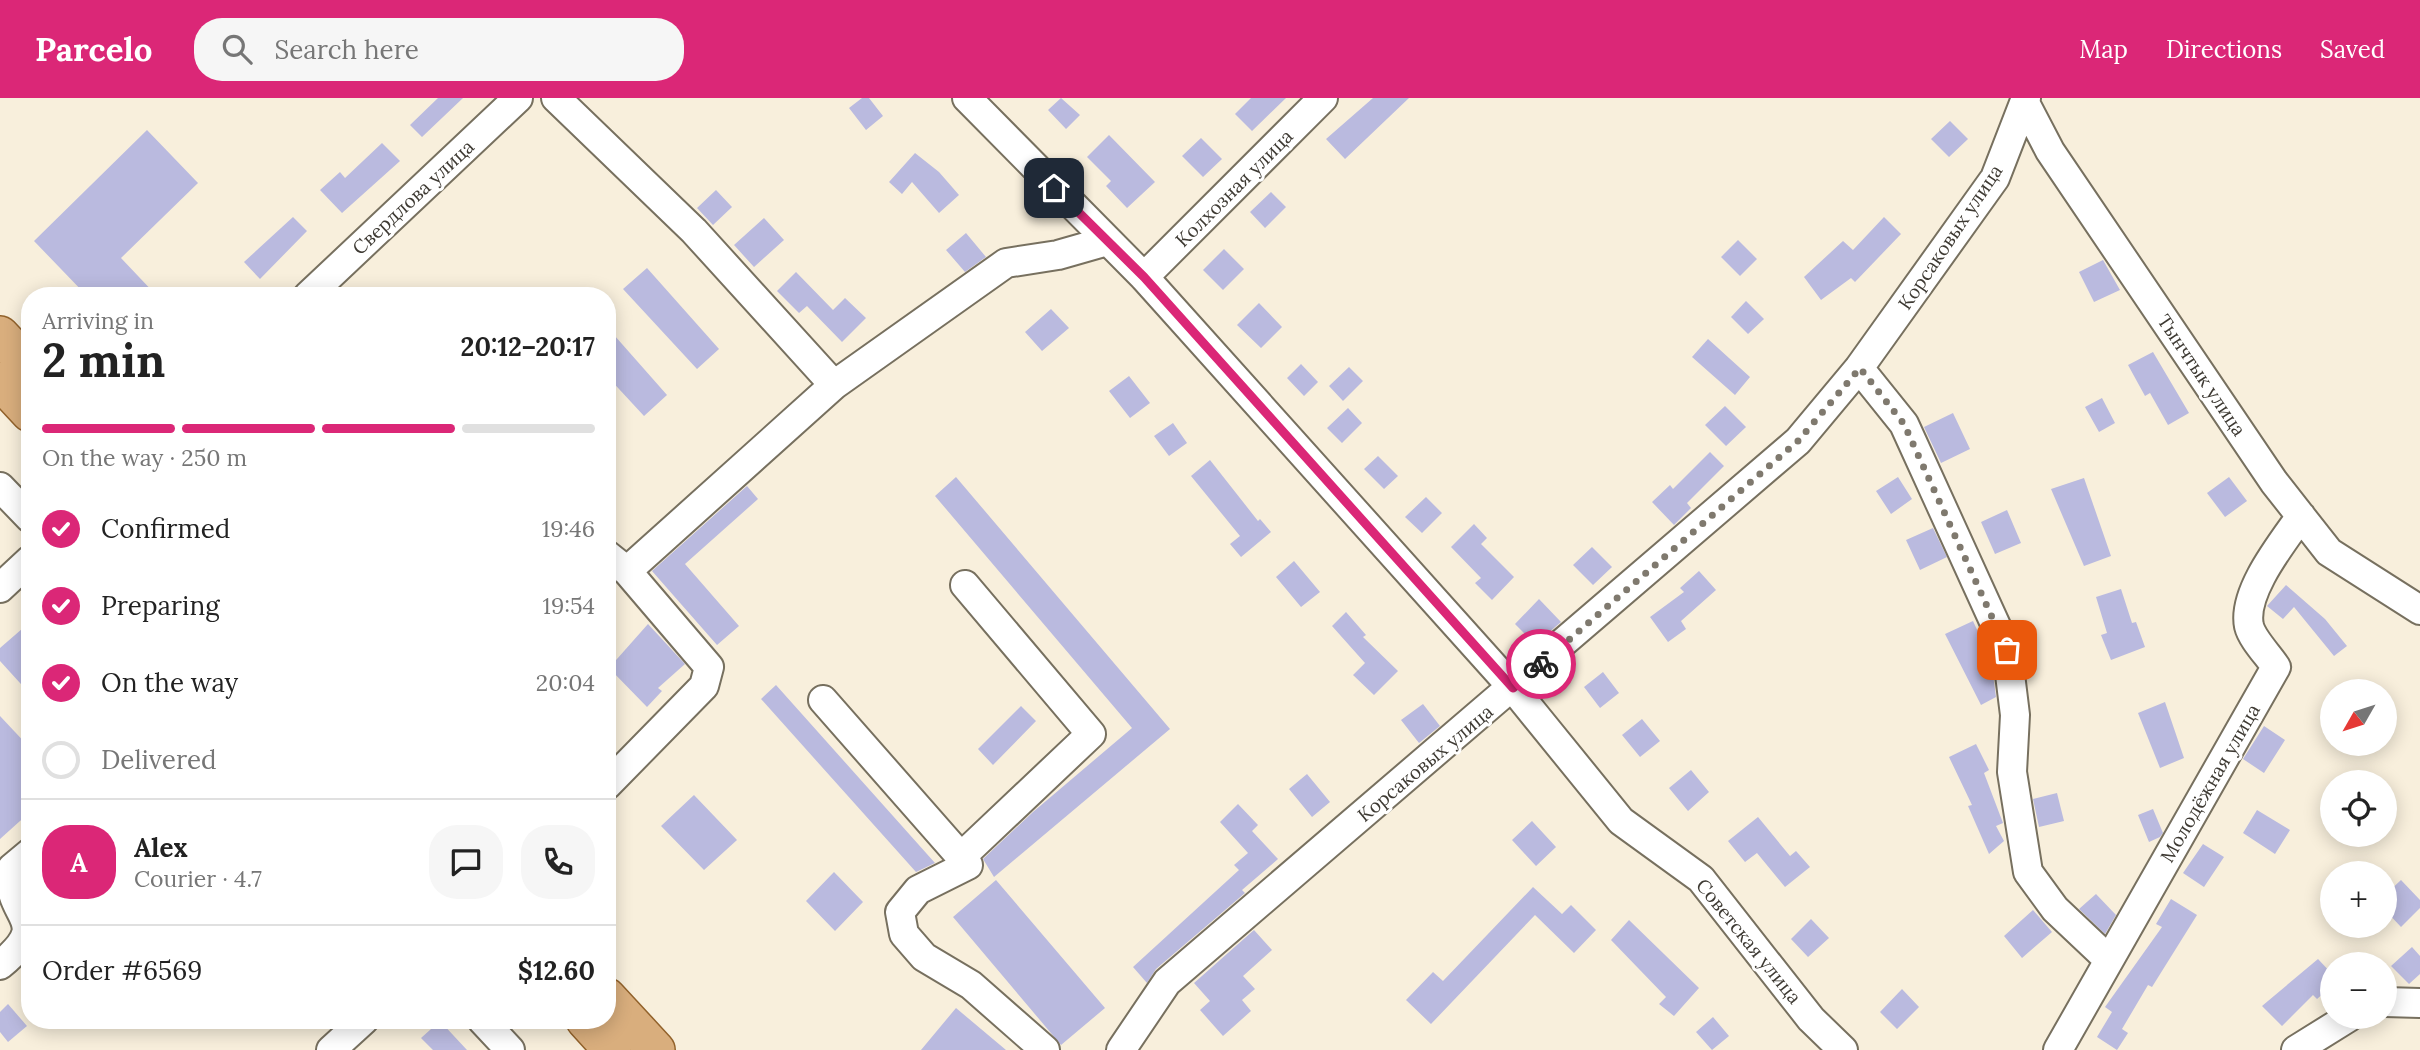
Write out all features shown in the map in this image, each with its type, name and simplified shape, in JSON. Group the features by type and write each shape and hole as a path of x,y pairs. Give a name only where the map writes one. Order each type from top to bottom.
{"main road":[{"path":"0,335 21,357"},
{"path":"0,381 21,403"},
{"path":"616,1007 656,1050"},
{"path":"593,1029 612,1050"}],"street":[{"name":"Свердлова улица","path":"318,287 518,98"},
{"path":"556,98 694,231 834,385"},
{"name":"Советская улица","path":"967,98 1144,277 1513,688 1621,821 1701,879 1811,1019 1843,1050"},
{"name":"Колхозная улица","path":"1144,277 1323,98"},
{"name":"Корсаковых улица","path":"1121,1050 1167,982 1798,441 1860,368 1994,178 2026,100"},
{"name":"Тынчтык улица","path":"2026,100 2050,150 2267,471 2301,516 2329,552 2420,610"},
{"path":"616,776 704,685 709,667 617,563 834,385 1006,262 1058,255 1107,241"},
{"path":"1860,368 1904,424 2007,650 2015,715 2012,772 2024,830 2028,872 2055,909 2109,960"},
{"path":"0,487 21,509"},
{"name":"Молодёжная улица","path":"2058,1050 2276,667 2249,626 2252,594 2275,553 2301,516"},
{"path":"0,589 21,569"},
{"path":"961,857 1091,734 965,585"},
{"path":"823,700 968,865 918,890 900,912 904,934 924,957 971,985 1045,1050"},
{"path":"21,860 12,868 10,882 12,896 21,911"},
{"path":"0,965 21,946"},
{"path":"2397,1002 2420,1003"},
{"path":"338,1048 356,1029"},
{"path":"490,1029 510,1050"},
{"path":"2296,1050 2329,1029"}],"building":[{"path":"438,98 463,98 422,137 410,125"},
{"path":"862,98 869,98 883,116 866,130 849,108"},
{"path":"1061,98 1080,115 1066,129 1048,110"},
{"path":"1251,98 1286,98 1252,131 1235,114"},
{"path":"1373,98 1409,98 1345,159 1326,139"},
{"path":"1950,121 1968,139 1949,157 1931,139"},
{"path":"147,130 198,183 121,258 148,287 78,287 34,241"},
{"path":"1109,135 1155,182 1127,208 1106,186 1111,181 1087,157"},
{"path":"1201,138 1222,159 1203,177 1182,156"},
{"path":"382,143 400,161 342,213 320,190 340,172 345,178"},
{"path":"915,153 939,172 959,195 939,213 912,182 902,194 889,182"},
{"path":"716,190 732,207 713,225 697,208"},
{"path":"1271,192 1286,207 1265,228 1250,212"},
{"path":"293,217 307,231 260,279 244,262"},
{"path":"1884,217 1901,234 1855,282 1851,278 1821,300 1804,277 1843,241 1853,250"},
{"path":"764,218 784,240 754,267 734,245"},
{"path":"966,233 986,257 965,272 946,250"},
{"path":"1738,240 1757,259 1740,276 1721,257"},
{"path":"1224,249 1244,269 1223,290 1203,270"},
{"path":"2103,260 2120,290 2094,302 2079,272"},
{"path":"647,268 719,349 697,369 623,289"},
{"path":"796,272 833,310 845,298 866,318 842,342 807,306 799,313 777,291"},
{"path":"1746,301 1764,319 1748,334 1731,317"},
{"path":"1259,303 1282,327 1261,348 1237,325"},
{"path":"1051,309 1069,328 1042,351 1025,332"},
{"path":"616,337 667,395 644,416 616,386"},
{"path":"1708,339 1750,377 1735,395 1692,357"},
{"path":"2153,352 2189,413 2168,425 2150,393 2145,396 2128,365"},
{"path":"1301,364 1318,382 1304,396 1287,378"},
{"path":"1349,367 1363,381 1343,401 1329,386"},
{"path":"1129,376 1150,403 1130,418 1109,391"},
{"path":"2102,398 2115,423 2099,432 2085,407"},
{"path":"1725,406 1746,427 1726,446 1705,425"},
{"path":"1348,408 1362,423 1342,443 1327,428"},
{"path":"1953,413 1970,449 1941,463 1924,427"},
{"path":"1173,423 1187,443 1169,456 1154,436"},
{"path":"1710,452 1724,466 1687,503 1691,508 1674,525 1652,502 1670,485 1673,489"},
{"path":"1378,456 1398,476 1384,489 1364,469"},
{"path":"1210,460 1258,521 1260,519 1271,532 1241,557 1230,544 1240,536 1191,476"},
{"path":"956,477 1170,729 994,877 983,859 1033,812 1132,728 935,496"},
{"path":"1898,477 1912,499 1891,514 1876,491"},
{"path":"2229,477 2247,501 2225,517 2207,493"},
{"path":"2084,478 2111,556 2084,566 2051,489"},
{"path":"747,486 758,499 685,564 739,626 717,645 652,571"},
{"path":"1426,497 1442,513 1422,533 1405,517"},
{"path":"2007,510 2021,543 1995,554 1981,522"},
{"path":"1474,524 1487,538 1481,544 1514,577 1492,600 1475,583 1481,578 1451,547"},
{"path":"1933,528 1947,557 1920,570 1906,540"},
{"path":"1592,547 1612,567 1593,585 1573,565"},
{"path":"1294,561 1320,592 1301,607 1276,577"},
{"path":"1699,571 1716,590 1681,621 1686,629 1668,642 1650,617 1684,592 1680,588"},
{"path":"2286,585 2325,619 2347,646 2334,656 2294,607 2283,619 2267,606"},
{"path":"2121,589 2132,623 2136,622 2145,647 2111,660 2101,635 2107,633 2096,597"},
{"path":"1539,599 1561,622 1535,644 1515,624"},
{"path":"1346,612 1366,635 1363,637 1398,671 1374,695 1353,675 1365,663 1332,626"},
{"path":"1973,621 1991,660 1996,697 1981,705 1945,634"},
{"path":"648,624 685,664 658,688 662,691 647,707 616,675 616,660"},
{"path":"21,630 21,684 0,661 0,648"},
{"path":"1603,672 1619,693 1600,708 1584,687"},
{"path":"776,685 935,863 916,872 761,699"},
{"path":"2165,702 2184,758 2160,768 2138,713"},
{"path":"1423,704 1440,726 1419,743 1401,720"},
{"path":"1021,706 1036,721 993,765 978,749"},
{"path":"0,716 21,738 21,820 0,839"},
{"path":"1642,719 1660,741 1640,757 1622,735"},
{"path":"2264,726 2285,740 2264,773 2243,759"},
{"path":"1976,744 1989,770 1984,773 2003,823 1996,826 2004,841 1989,854 1968,806 1972,805 1949,757"},
{"path":"1691,770 1709,792 1688,811 1669,788"},
{"path":"1307,774 1330,802 1312,817 1289,789"},
{"path":"2057,793 2064,821 2039,827 2033,799"},
{"path":"694,795 737,840 704,870 661,826"},
{"path":"1238,804 1258,825 1252,831 1278,859 1242,890 1245,893 1156,969 1147,983 1133,967 1239,870 1234,865 1248,853 1220,822"},
{"path":"2153,809 2163,833 2149,842 2138,815"},
{"path":"2257,810 2290,830 2275,854 2243,833"},
{"path":"1758,817 1790,856 1796,851 1810,867 1785,887 1757,853 1745,862 1728,841"},
{"path":"1532,821 1556,847 1536,866 1512,840"},
{"path":"2203,844 2224,857 2204,887 2183,873"},
{"path":"834,872 863,902 835,931 806,901"},
{"path":"996,880 1105,1008 1061,1045 953,917"},
{"path":"2401,880 2420,900 2420,908 2401,927 2397,923 2397,884"},
{"path":"1533,887 1562,914 1571,905 1596,930 1574,953 1535,915 1431,1024 1406,1000 1433,972 1443,981"},
{"path":"2096,894 2116,915 2105,934 2079,909"},
{"path":"2171,899 2197,915 2152,987 2148,985 2122,1029 2128,1033 2117,1050 2097,1037 2112,1012 2105,1007 2162,927 2156,924"},
{"path":"2033,910 2052,932 2022,958 2004,936"},
{"path":"1811,919 1829,938 1808,957 1791,939"},
{"path":"1629,920 1699,988 1674,1016 1659,1004 1666,997 1611,940"},
{"path":"1254,930 1272,950 1243,976 1255,989 1242,1000 1251,1011 1223,1036 1200,1010 1210,1001 1194,983"},
{"path":"2412,947 2420,956 2420,974 2409,984 2397,972 2397,961"},
{"path":"2318,959 2320,961 2320,996 2317,999 2313,995 2282,1026 2262,1006"},
{"path":"1902,989 1919,1007 1897,1029 1880,1012"},
{"path":"8,1004 21,1019 21,1029 23,1029 8,1042 0,1032 0,1012"},
{"path":"956,1008 1006,1050 921,1050"},
{"path":"1713,1017 1729,1036 1712,1050 1696,1032"},
{"path":"431,1029 447,1029 467,1050 433,1050 421,1038"}],"way so far":[{"path":"1541,664 1798,441 1860,368 1904,424 2007,650"}],"route":[{"path":"1054,188 1144,277 1513,688 1541,664"}]}
